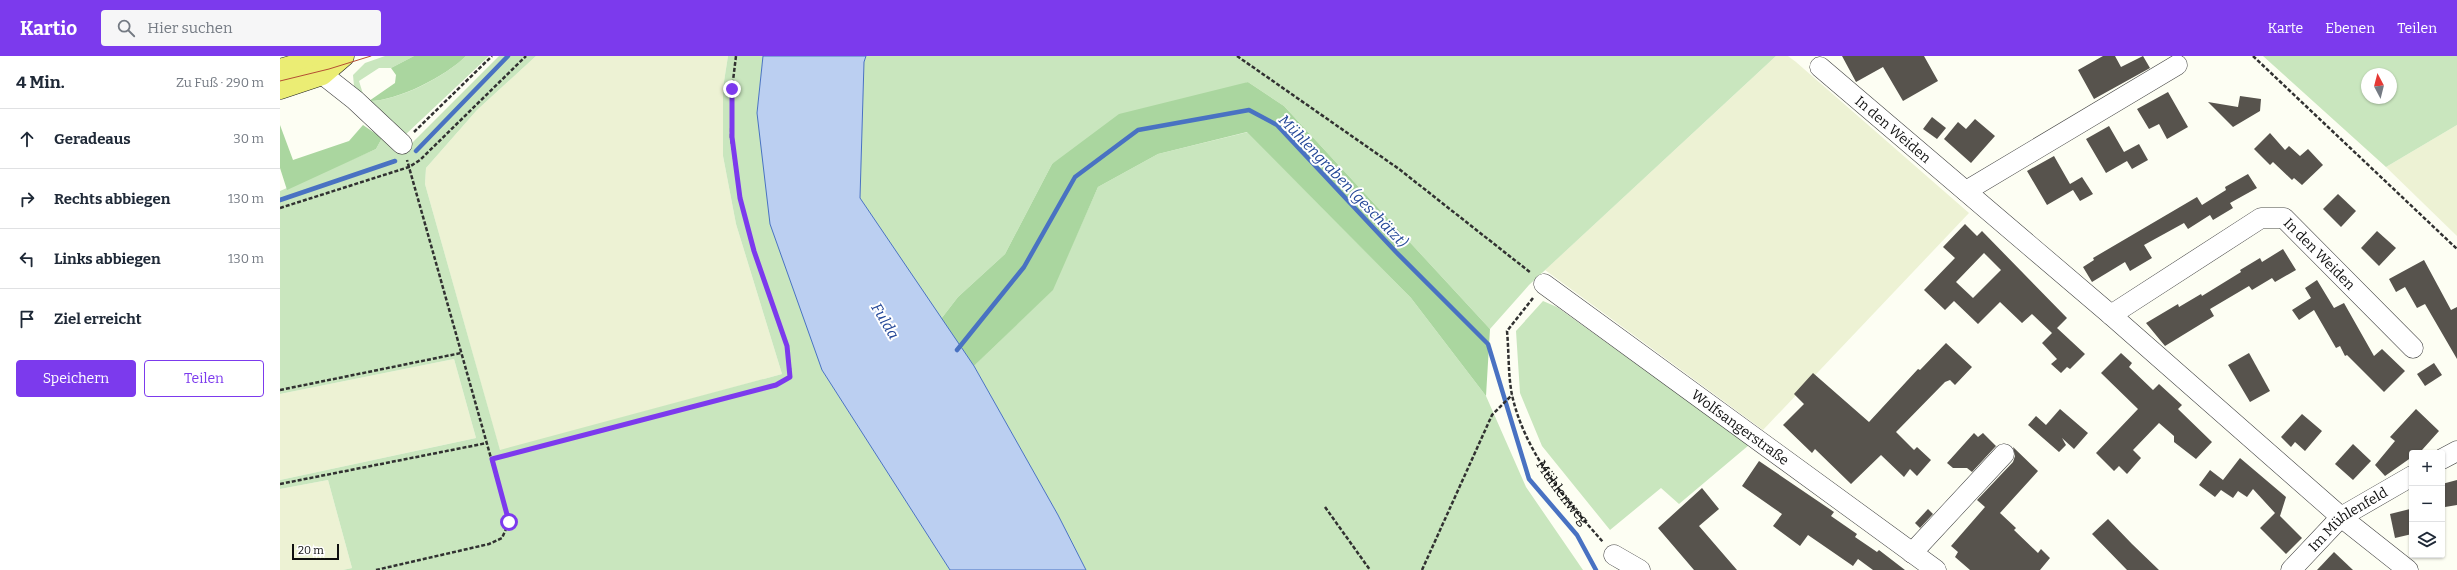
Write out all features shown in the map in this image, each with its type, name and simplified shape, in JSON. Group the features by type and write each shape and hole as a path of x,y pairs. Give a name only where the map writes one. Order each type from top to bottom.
{"main road":[{"path":"280,88 343,56"},
{"path":"280,70 325,65"}],"street":[{"path":"325,65 355,100 402,144"},
{"path":"1966,191 2178,65"},
{"name":"In den Weiden","path":"1820,67 2111,315 2341,517 2408,570"},
{"name":"In den Weiden","path":"2111,315 2261,218 2284,218 2413,348"},
{"name":"Wolfsangerstraße","path":"1544,284 1936,570"},
{"path":"2445,457 2457,451"},
{"path":"1912,553 2004,454"},
{"name":"Im Mühlenfeld","path":"2291,570 2341,517 2409,478"},
{"path":"1614,555 1640,570"}],"path":[{"path":"376,570 489,544 502,538 509,522 488,443 402,144 492,56"},
{"path":"280,208 409,167 420,160 526,56"},
{"path":"492,459 776,385 790,377 787,346 754,251 740,198 732,137 732,89 736,56"},
{"path":"1237,56 1399,169 1544,284"},
{"path":"2253,56 2457,249"},
{"name":"Mühlenweg","path":"1544,284 1507,332 1512,396 1532,451 1570,504 1614,555"},
{"path":"280,390 461,353"},
{"path":"1422,570 1492,415 1512,396"},
{"path":"280,484 488,443"},
{"path":"1325,507 1370,570"}],"green space":[{"path":"385,56 414,56 391,68 379,68 359,81 363,94 361,95 354,86 353,75 365,63"},
{"path":"414,56 466,56 457,64 421,86 394,97 369,101 395,83 396,75 391,68"},
{"path":"466,56 489,56 405,135 369,101 394,97 421,86 447,71"},
{"path":"499,56 536,56 477,110 426,168 425,184 500,450 782,374 736,224 723,156 723,88 728,56 763,56 757,113 822,370 950,570 343,570 352,568 328,480 280,489 280,480 476,438 454,359 280,394 280,191 376,149 382,138 395,152 408,147"},
{"path":"536,56 728,56 723,88 723,156 736,224 782,374 500,451 425,184 426,168 477,110"},
{"path":"866,56 1776,56 1529,285 1490,329 1284,106 1248,82 1052,164 1005,254 958,297 941,319 860,198 864,62"},
{"path":"1776,56 1788,56 1796,62 1969,213 1763,430 1545,270"},
{"path":"2263,56 2457,56 2457,125 2386,167"},
{"path":"1248,82 1284,106 1490,329 1486,396 1411,298 1247,132 1158,154 1098,187 1053,290 974,366 941,319 958,297 1005,254 1052,164 1119,114"},
{"path":"280,125 293,160 349,141 363,125 382,138 376,149 287,190 280,168"},
{"path":"2457,125 2457,236 2386,167"},
{"path":"1248,132 1411,298 1486,396 1526,487 1583,570 1086,570 1058,515 974,366 1052,290 1098,187 1158,154"},
{"path":"1543,301 1557,307 1749,445 1679,504 1661,488 1610,530 1542,446 1520,393 1516,331"},
{"path":"454,359 476,438 280,480 280,394"},
{"path":"328,480 352,568 343,570 280,570 280,489"}],"water":[{"name":"Fulda","path":"763,56 866,56 864,62 860,198 974,366 1058,515 1086,570 950,570 822,370 770,224 757,113"}],"building":[{"path":"1842,56 1924,56 1938,81 1903,101 1883,67 1856,82"},
{"path":"2103,56 2115,56 2121,67 2143,56 2150,68 2094,99 2078,70"},
{"path":"2168,92 2188,127 2167,139 2159,124 2149,129 2137,109"},
{"path":"2240,96 2261,99 2260,111 2233,127 2208,102 2238,107"},
{"path":"1932,117 1946,128 1937,139 1923,129"},
{"path":"1975,119 1995,136 1971,163 1944,139 1958,122 1966,129"},
{"path":"2109,126 2124,152 2139,144 2148,160 2132,169 2127,161 2106,173 2086,139"},
{"path":"2270,133 2285,150 2289,146 2300,156 2308,149 2323,165 2302,185 2294,178 2292,180 2273,162 2270,165 2254,149"},
{"path":"2054,156 2070,184 2082,177 2093,194 2080,201 2073,190 2047,205 2027,171"},
{"path":"2248,174 2257,188 2230,203 2233,208 2213,220 2210,215 2188,229 2184,223 2144,245 2152,258 2130,271 2125,262 2092,282 2083,267 2094,260 2093,258 2197,197 2202,205 2226,190 2225,187"},
{"path":"2338,194 2356,211 2341,227 2323,209"},
{"path":"1965,224 1977,236 1982,231 2067,318 2057,328 2085,354 2070,369 2067,367 2061,373 2051,364 2057,359 2042,343 2052,333 2032,314 2022,323 2000,302 1978,324 1954,301 1945,310 1924,290 1955,258 1943,247","holes":["1984,253 2001,270 1973,298 1956,282"]},
{"path":"2377,231 2396,248 2379,266 2361,248"},
{"path":"2283,249 2296,270 2275,282 2272,278 2252,290 2249,286 2210,309 2214,316 2165,346 2146,323 2178,304 2179,307 2201,294 2202,296 2241,272 2240,270 2260,258 2262,262"},
{"path":"2424,260 2451,310 2457,307 2457,359 2425,304 2417,308 2405,287 2396,292 2389,279"},
{"path":"2317,280 2334,308 2344,303 2374,356 2382,349 2405,371 2384,392 2347,355 2345,356 2340,346 2336,348 2314,310 2299,320 2292,310 2311,298 2305,288"},
{"path":"1946,343 1972,367 1955,385 1950,380 1945,382 1896,432 1914,450 1917,447 1931,460 1917,476 1910,469 1904,477 1881,455 1851,484 1815,449 1812,453 1783,425 1804,404 1794,394 1813,373 1869,422 1918,369 1920,370"},
{"path":"2121,353 2132,363 2129,367 2153,390 2159,384 2182,405 2178,409 2212,442 2196,459 2174,442 2174,436 2159,423 2133,450 2141,458 2127,474 2119,466 2114,471 2096,453 2138,409 2101,373"},
{"path":"2249,353 2270,391 2250,402 2228,365"},
{"path":"2434,363 2442,375 2425,386 2417,374"},
{"path":"2060,409 2088,433 2074,449 2062,438 2066,445 2059,452 2028,425 2036,416 2046,425"},
{"path":"2416,409 2439,431 2422,450 2409,450 2409,459 2385,476 2375,465 2395,441 2390,437"},
{"path":"2302,414 2322,431 2305,451 2295,442 2291,447 2281,437"},
{"path":"1974,433 1978,437 1983,433 1996,446 1972,472 1967,468 1953,468 1947,463"},
{"path":"2353,444 2371,461 2353,480 2335,464"},
{"path":"2013,447 2038,471 2000,513 2016,528 2014,530 2038,553 2041,549 2050,558 2040,570 1970,570 1955,557 1958,552 1951,546 1985,507 1977,500 2013,462 2015,456"},
{"path":"2240,458 2286,497 2280,516 2302,538 2286,554 2260,528 2275,513 2253,489 2247,497 2238,491 2233,498 2221,490 2215,497 2199,485 2210,470 2223,480"},
{"path":"1759,461 1834,512 1831,516 1857,534 1855,537 1877,552 1879,550 1905,570 1873,570 1858,559 1853,566 1808,535 1800,546 1773,526 1782,514 1742,486"},
{"path":"2457,480 2457,505 2445,507 2445,483"},
{"path":"1702,488 1719,509 1699,526 1737,570 1694,570 1658,528"},
{"path":"1928,509 1933,514 1920,528 1915,523"},
{"path":"2409,509 2409,535 2395,538 2390,514"},
{"path":"2108,519 2159,570 2127,570 2092,534"},
{"path":"2334,552 2353,570 2317,570"}],"waterway":[{"path":"416,151 508,56"},
{"name":"Mühlengraben (geschätzt)","path":"957,350 1024,267 1075,177 1138,130 1249,110 1277,125 1396,252 1488,344 1529,479 1577,535 1596,570"},
{"path":"280,200 395,161"}],"tram line":[{"path":"280,81 329,69 371,56"}],"route":[{"path":"509,522 492,459 518,454 776,385 790,377 787,346 754,251 740,198 732,137 732,89"}]}
